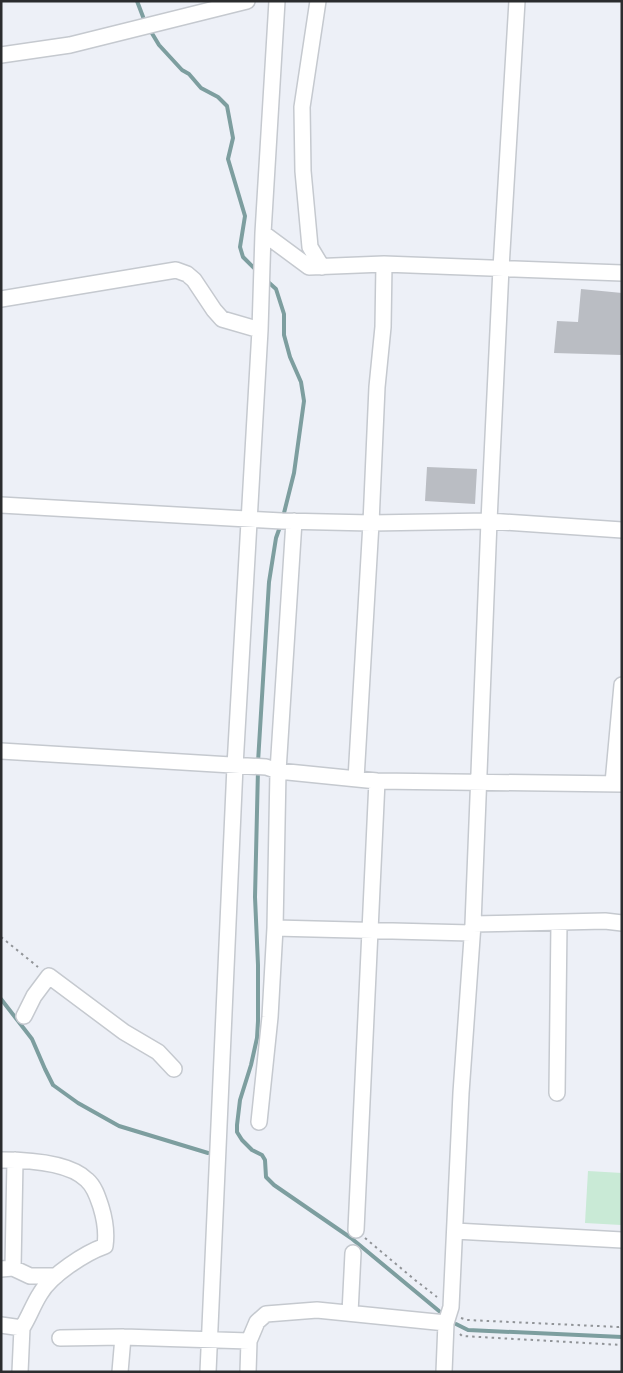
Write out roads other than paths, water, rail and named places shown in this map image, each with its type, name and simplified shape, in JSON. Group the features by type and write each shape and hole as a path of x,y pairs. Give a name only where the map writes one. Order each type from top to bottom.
{"street":[{"path":"1,55 70,45 247,1"},
{"path":"208,1372 235,766 277,1"},
{"path":"318,1 302,107 303,171 308,234 310,246 322,267"},
{"path":"444,1372 446,1324 451,1306 461,1093 472,929 489,521 517,1"},
{"path":"263,233 309,267 384,264 622,273"},
{"path":"356,780 384,264"},
{"path":"1,299 176,270 187,274 194,280 214,310 222,318 260,330"},
{"path":"1,505 249,520 371,523 489,521 622,530"},
{"path":"259,1122 270,1017 275,928 278,771 294,521"},
{"path":"1,751 266,767 278,771 356,780 617,784 622,685"},
{"path":"356,1230 377,781"},
{"path":"275,928 370,930 472,929 559,923 622,922"},
{"path":"556,1093 559,923"},
{"path":"24,1016 34,996 50,976 124,1032 158,1052 174,1069"},
{"path":"20,1372 22,1328 41,1292 56,1276 89,1252 105,1246 106,1235 105,1218 98,1198 86,1178 67,1169 43,1162 8,1160 7,1268 30,1276 56,1276"},
{"path":"455,1231 622,1240"},
{"path":"350,1313 353,1253"},
{"path":"248,1372 249,1341 257,1322 266,1314 317,1310 446,1324"},
{"path":"1,1325 22,1328"},
{"path":"120,1372 123,1337"},
{"path":"60,1338 123,1337 249,1341"}],"waterway":[{"path":"137,1 145,22"},
{"path":"150,30 159,45 182,70 189,74 201,88 218,97 227,106 233,138 228,159 245,216 240,247 243,257 258,272"},
{"path":"266,280 276,289 284,314 284,335 290,357 301,382 304,401 294,473 283,517"},
{"path":"258,762 269,582 276,538 281,524"},
{"path":"258,769 255,897 258,1021 257,1038 251,1065 240,1100 237,1132 252,1150 262,1155 265,1160 266,1177 274,1185 351,1238 439,1311"},
{"path":"1,999 32,1039 53,1085 78,1103 119,1126 208,1153"},
{"path":"456,1324 468,1330 622,1337"}]}
